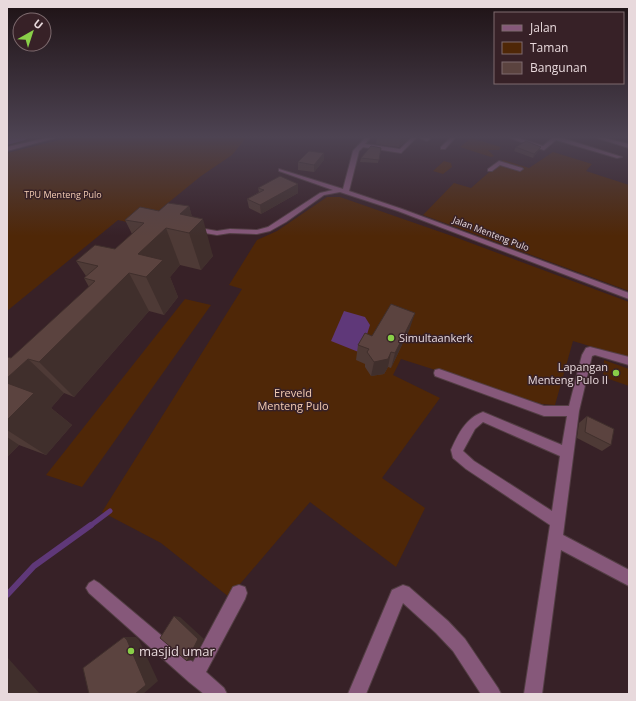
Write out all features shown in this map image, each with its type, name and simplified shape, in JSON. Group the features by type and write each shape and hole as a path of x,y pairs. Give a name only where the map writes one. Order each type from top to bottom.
{"street":[{"path":"183,228 217,233 230,231 257,232 270,229 284,222 322,194 342,191 349,171"},
{"name":"Jalan Menteng Pulo","path":"284,172 400,210 629,296"},
{"path":"533,694 573,411 587,354 590,351 629,361"},
{"path":"439,373 544,411 573,411"},
{"path":"557,522 470,465 457,454 457,450 473,422 477,418 483,417 567,453"},
{"path":"555,539 629,578"},
{"path":"94,588 195,676 218,694"},
{"path":"195,676 239,593"},
{"path":"357,694 398,596 403,593 442,627 459,645 492,694"}],"green space":[{"name":"TPU Menteng Pulo","path":"7,171 209,171 141,225 118,220 7,311"},
{"path":"433,171 447,171 443,174"},
{"path":"491,171 586,171 629,185 629,291 423,215 454,183 471,188"},
{"name":"Ereveld Menteng Pulo","path":"327,197 340,197 452,236 629,302 629,358 573,341 555,405 542,404 401,359 393,375 440,398 382,478 425,508 396,567 310,502 229,597 161,543 102,512 242,289 229,285 257,240 277,231"},
{"path":"185,299 211,305 82,487 46,475"},
{"name":"Lapangan Menteng Pulo II","path":"604,360 629,369 629,386 603,377"}],"shaded area":[{"path":"344,311 365,317 370,325 361,353 331,341"}],"building":[{"path":"280,176 298,184 260,205 247,199 264,190 258,188"},
{"path":"168,203 189,206 180,214 203,219 189,233 166,228 138,254 163,260 146,277 129,273 39,362 28,359 7,378 7,357 11,358 95,281 84,278 98,266 76,261 95,245 115,249 144,223 125,220 140,207 159,211"},
{"path":"391,304 415,313 395,353 391,352 388,359 374,362 367,352 369,349 358,345 365,333 372,336"},
{"path":"7,383 34,393 7,420"},
{"path":"587,416 614,429 611,445 585,432"},
{"path":"174,616 198,639 187,661 160,638"},
{"name":"masjid umar","path":"124,637 127,640 146,685 135,694 89,694 83,668"}],"waterway":[{"path":"90,526 110,511"},
{"path":"7,595 34,566 91,525"}],"place":[{"name":"Simultaankerk","path":"391,338"},
{"name":"Lapangan Menteng Pulo II","path":"616,373"},
{"name":"masjid umar","path":"131,651"}]}
